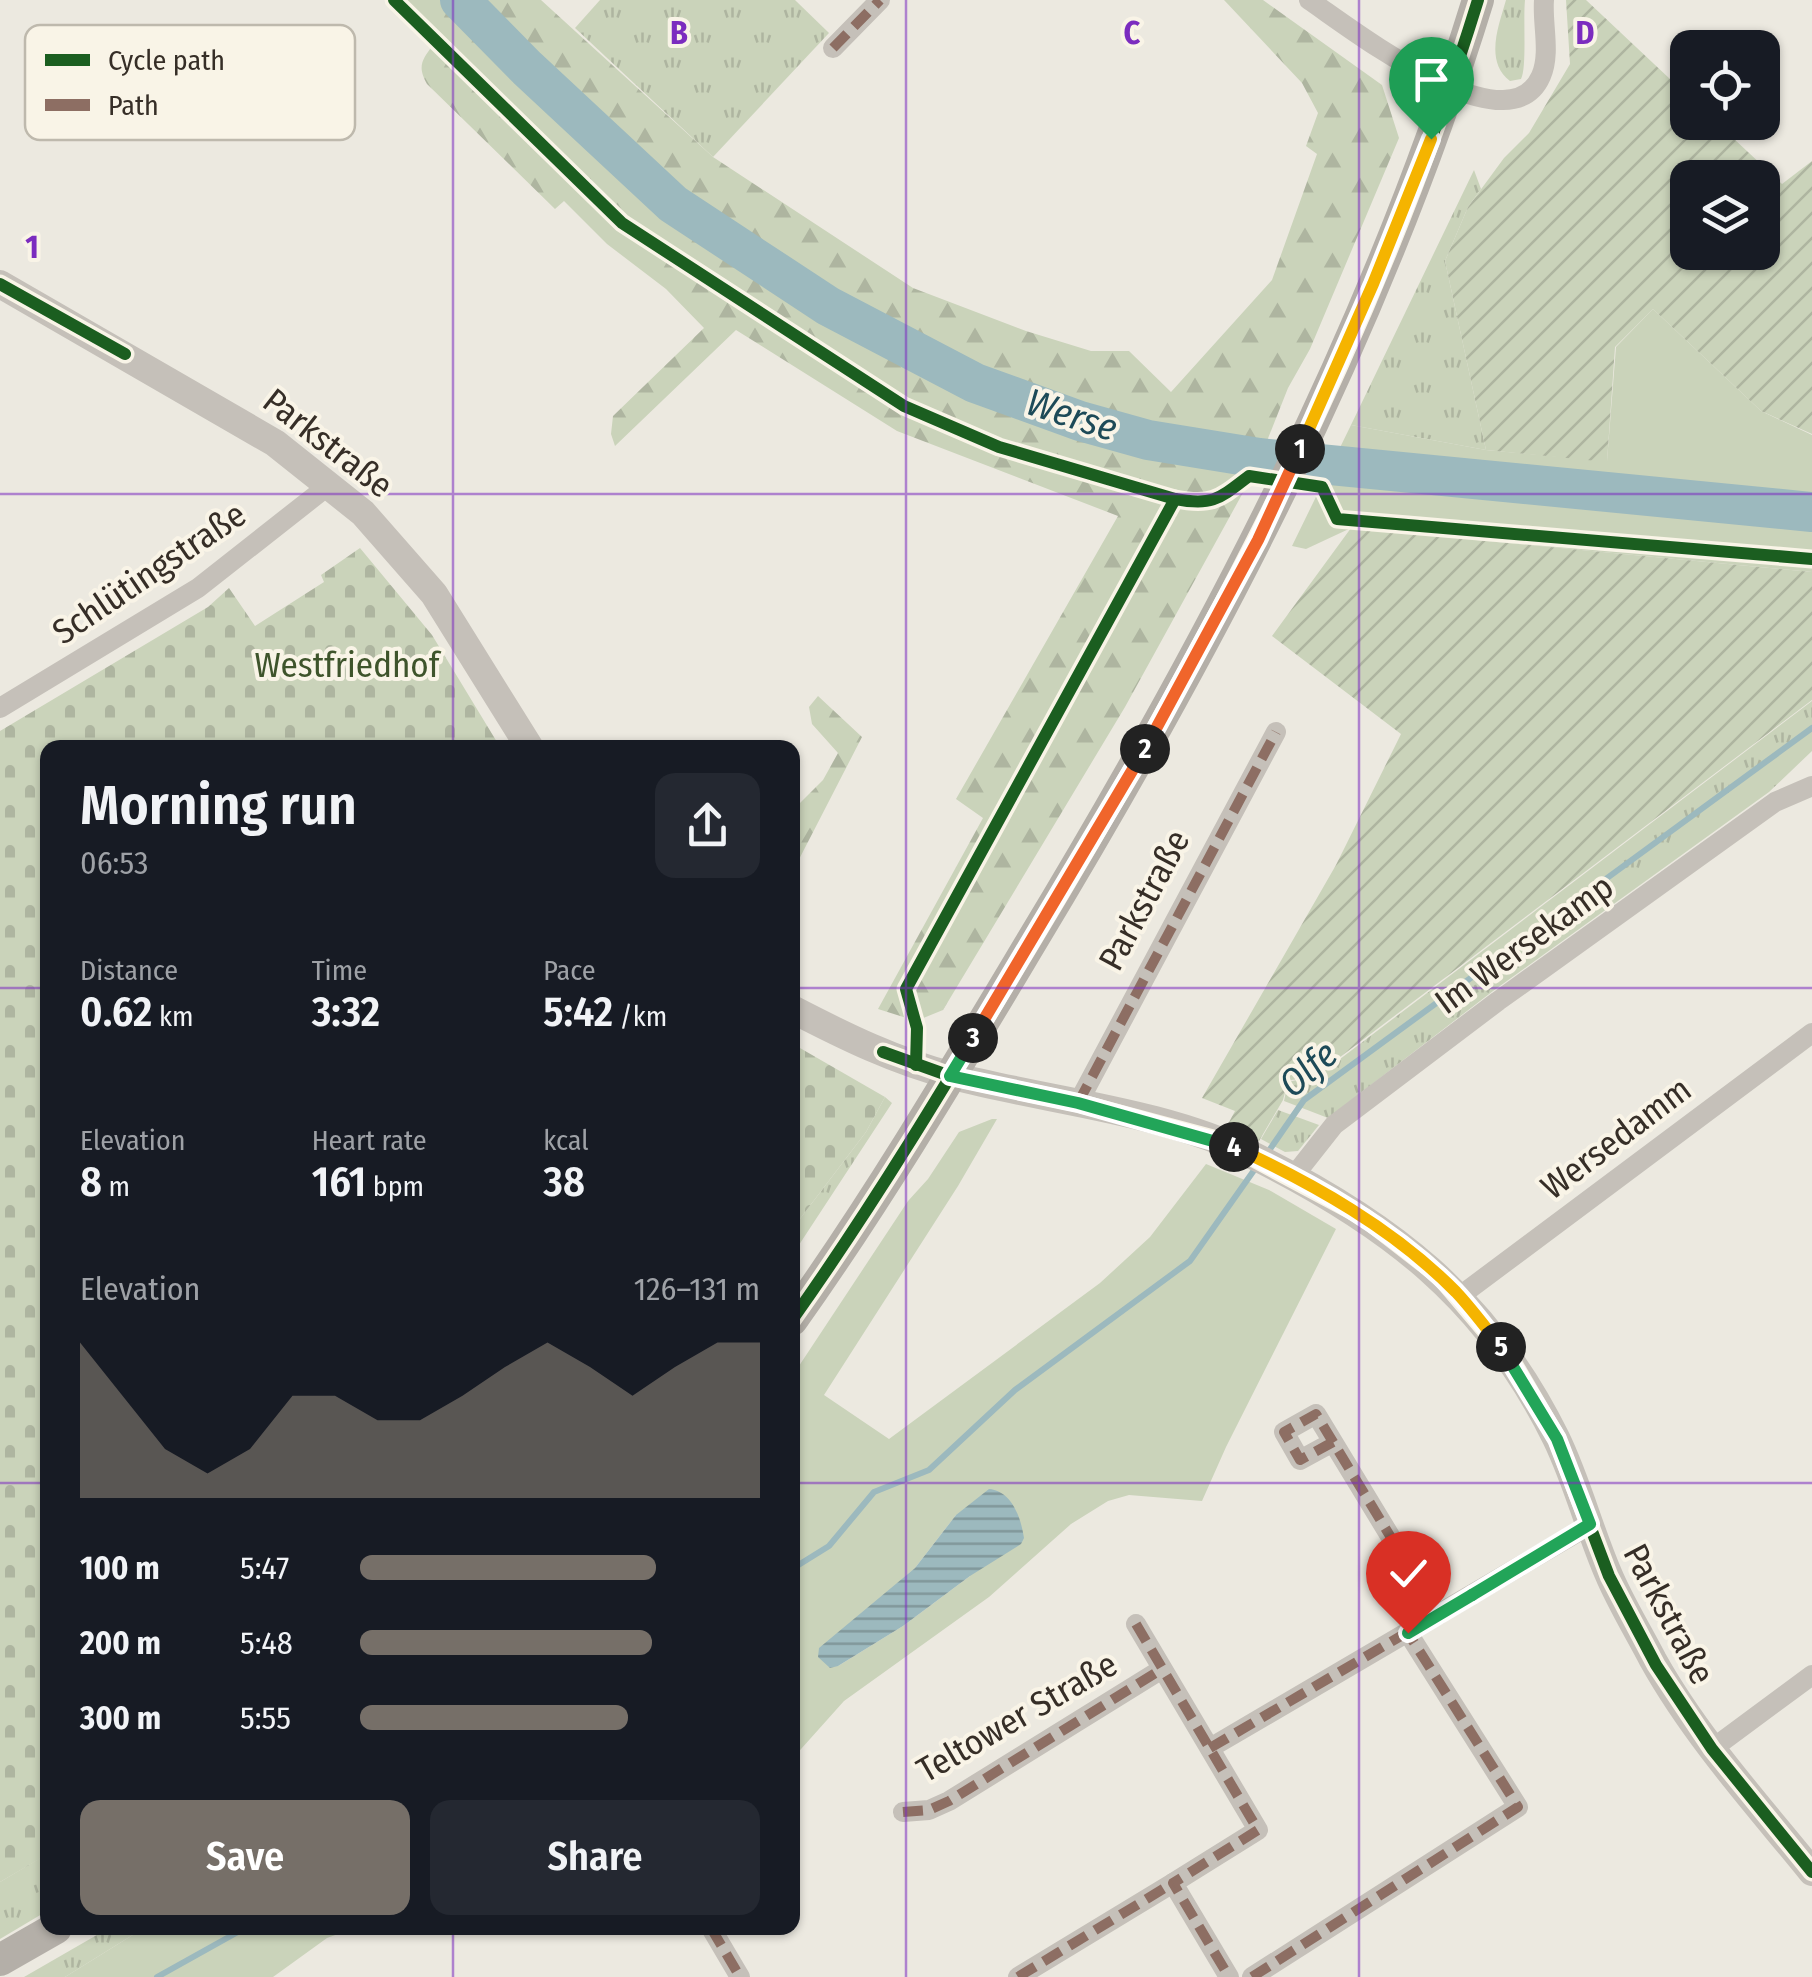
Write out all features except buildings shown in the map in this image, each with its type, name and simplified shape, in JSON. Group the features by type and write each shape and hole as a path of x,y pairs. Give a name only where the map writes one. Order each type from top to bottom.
{"main road":[{"path":"800,1308 898,1162 1115,804 1276,503 1373,284 1450,86 1478,0"},
{"path":"0,1960 44,1935"}],"street":[{"path":"833,48 880,0"},
{"path":"1309,0 1381,50 1450,86 1501,102 1514,100 1534,88 1540,79 1545,56 1544,0"},
{"name":"Parkstraße","path":"0,284 218,407 275,443 329,485 382,533 434,594 525,740"},
{"name":"Schlütingstraße","path":"0,708 198,588 329,485"},
{"name":"Parkstraße","path":"1078,1103 1276,732"},
{"name":"Im Wersekamp","path":"1271,1166 1314,1146 1349,1113 1774,802 1812,786"},
{"name":"Parkstraße","path":"800,1013 883,1052 950,1076 1078,1103 1207,1137 1271,1166 1376,1225 1408,1248 1460,1296 1511,1360 1557,1439 1609,1576 1656,1665 1712,1749 1812,1872"},
{"name":"Wersedamm","path":"1460,1296 1812,1033"},
{"path":"1333,1442 1438,1616"},
{"path":"1210,1748 1590,1524"},
{"name":"Teltower Straße","path":"1018,1977 1258,1830 1136,1624"},
{"path":"1252,1977 1518,1807 1408,1633"},
{"name":"Teltower Straße","path":"903,1812 929,1810 949,1801 1162,1669"},
{"path":"1712,1749 1812,1675"},
{"path":"1173,1883 1229,1977"},
{"path":"715,1935 740,1977"}],"green space":[{"path":"388,0 448,0 521,76 666,210 823,315 972,391 1080,431 1150,450 1256,469 1125,707 943,1010 916,1021 878,1009 983,818 956,799 1118,516 897,431 736,330 615,446 611,434 613,416 704,328 666,289 607,244 564,201 555,209 427,84 422,63 433,45"},
{"path":"472,0 541,0 713,157 913,288 1091,351 1129,351 1171,392 1272,280 1317,154 1306,146 1318,113 1302,83 1224,0 1263,0 1382,85 1399,138 1265,446 1150,430 1084,412 976,372 830,298 678,195"},
{"path":"600,0 795,0 829,33 713,157 575,28"},
{"path":"1506,0 1525,0 1523,73 1521,79 1510,81 1502,73 1495,53"},
{"path":"1566,0 1586,0 1670,79 1670,140 1735,140 1756,160 1670,160 1670,270 1780,270 1780,182 1812,161 1812,434 1761,411 1653,309 1615,347 1607,462 1486,450 1445,261 1468,207 1504,158 1529,133 1570,64"},
{"path":"1474,170 1481,189 1468,207 1445,261 1486,450 1351,425"},
{"path":"1653,309 1761,411 1812,435 1812,572 1351,528 1306,549 1292,546 1351,425 1486,450 1607,461 1616,347"},
{"path":"1351,528 1812,572 1812,700 1319,1073 1288,1081 1283,1100 1259,1141 1227,1126 1235,1111 1202,1098 1336,865 1401,734 1272,636"},
{"name":"Westfriedhof","path":"360,548 432,635 496,740 40,740 40,1859 0,1882 0,731 208,607 229,588 255,626 324,582 321,575"},
{"path":"818,696 862,737 800,857 800,803 823,780 838,753 812,724 809,707"},
{"path":"1812,701 1812,751 1769,792 1493,991 1328,1118 1284,1101 1288,1082 1319,1075"},
{"path":"800,1048 885,1097 866,1132 800,1219"},
{"path":"885,1097 892,1103 800,1243 800,1219 866,1132"},
{"path":"1278,1110 1319,1125 1298,1151 1285,1152 1261,1139"},
{"path":"997,1119 824,1395 889,1439 1100,1283 1150,1237 1206,1164 1269,1190 1336,1229 1202,1501 1129,1495 1108,1501 1071,1524 989,1597 844,1701 800,1750 800,1364 908,1201 928,1179 959,1132","holes":["956,1515 970,1576 903,1626 838,1666 859,1617 915,1568"]},
{"path":"40,1858 40,1915 0,1939 0,1882"},
{"path":"97,1935 133,1935 65,1977 24,1977"},
{"path":"133,1935 335,1935 273,1977 65,1977"}],"water":[{"path":"989,1489 1004,1495 1014,1507 1023,1530 1021,1544 838,1666 830,1668 818,1657 819,1648 915,1568 956,1515"}],"waterway":[{"name":"Werse","path":"460,0 673,204 828,306 975,383 1080,421 1148,440 1259,458 1812,512"},
{"name":"Olfe","path":"1268,1152 1304,1100 1812,728"},
{"name":"Olfe","path":"800,1564 829,1546 874,1492 929,1470 1015,1390 1190,1261 1257,1166"},
{"name":"Olfe","path":"157,1977 232,1935"}],"marked path":[{"path":"833,48 880,0"},
{"path":"1078,1103 1276,732"},
{"path":"1333,1442 1300,1460 1284,1432 1316,1414 1438,1615"},
{"path":"1210,1748 1590,1525"},
{"path":"1136,1624 1258,1830 1173,1883 1229,1977"},
{"path":"1252,1977 1518,1807 1408,1633"},
{"path":"903,1812 929,1810 949,1801 1162,1669"},
{"path":"1018,1977 1173,1883"},
{"path":"715,1935 740,1977"}],"cycle path":[{"path":"394,0 622,223 904,406 999,447 1188,501 1215,499 1249,476 1322,487 1337,519 1812,559"},
{"path":"800,1308 973,1039 1097,832 1224,602 1283,486 1390,246 1437,124 1478,0"},
{"path":"0,284 125,354"},
{"path":"916,1065 917,1028 906,989 1175,499"},
{"path":"883,1052 950,1076 1078,1103 1224,1142 1364,1217 1440,1276 1511,1360 1557,1439 1609,1576 1656,1665 1712,1749 1812,1872"}],"route":[{"path":"1408,1633 1590,1524 1557,1439 1511,1360 1460,1296 1408,1248 1376,1225 1224,1142 1078,1103 950,1076 1115,804 1258,540 1373,284 1431,139"}]}
